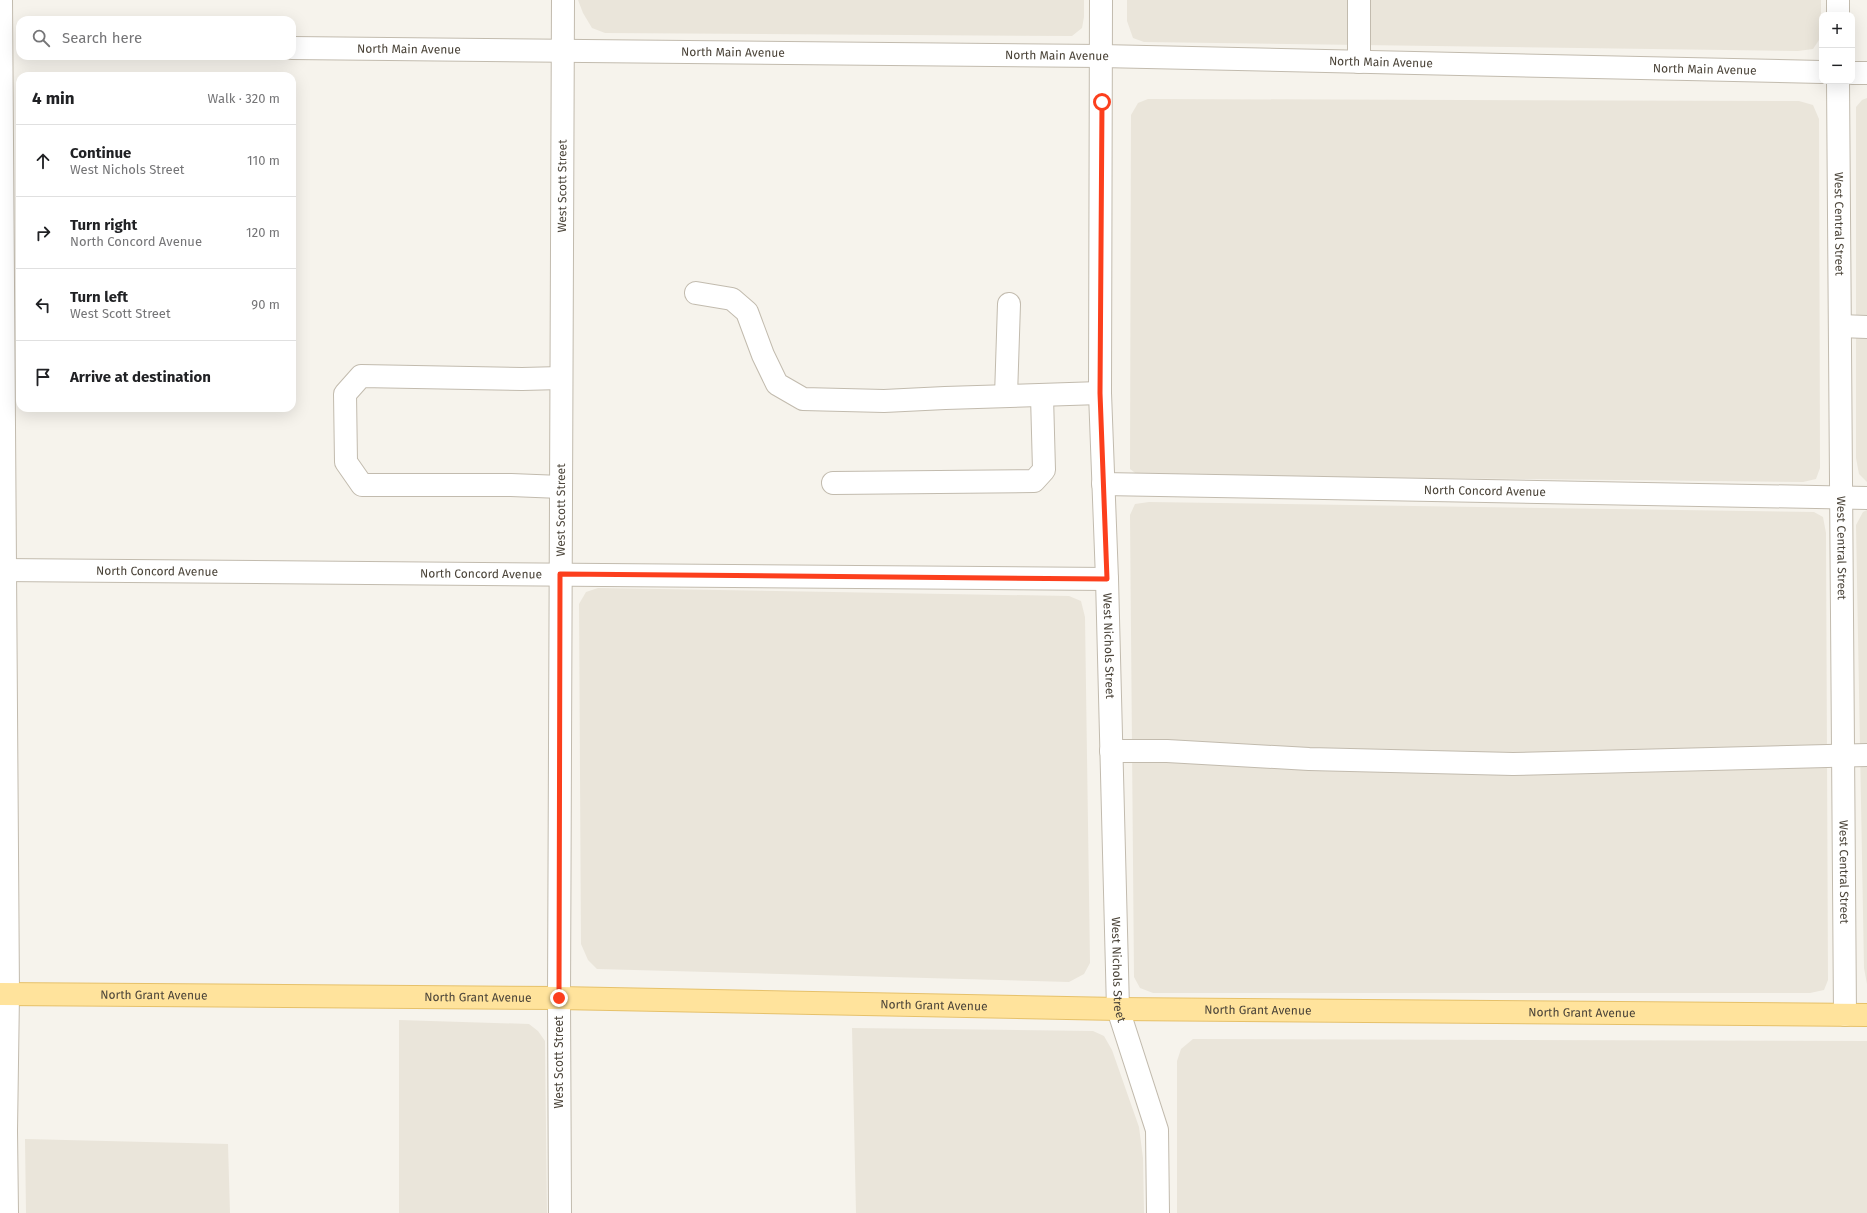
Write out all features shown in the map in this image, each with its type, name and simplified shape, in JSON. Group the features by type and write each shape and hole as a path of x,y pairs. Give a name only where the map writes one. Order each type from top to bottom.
{"main road":[{"name":"North Grant Avenue","path":"4,994 559,998 1118,1009 1867,1015"}],"street":[{"path":"1,0 7,45 2,570 4,994 3,1131 7,1213"},
{"name":"West Scott Street","path":"560,1213 560,574 564,50 563,0"},
{"name":"West Nichols Street","path":"1101,0 1100,393 1107,579 1118,1009 1157,1130 1158,1213"},
{"path":"1359,0 1359,62"},
{"path":"1838,0 1838,12"},
{"name":"North Main Avenue","path":"296,48 1101,56 1819,72"},
{"path":"1855,73 1867,73"},
{"name":"West Central Street","path":"1838,84 1845,1015"},
{"path":"696,293 732,299 747,312 763,355 777,384 803,399 884,402 1100,393"},
{"path":"1006,396 1009,304"},
{"path":"1840,326 1867,327"},
{"path":"561,378 522,379 361,376 345,394 346,462 362,485 511,485 561,487"},
{"path":"833,483 1034,481 1044,470 1042,396"},
{"name":"North Concord Avenue","path":"1103,484 1867,498"},
{"name":"North Concord Avenue","path":"2,570 1107,579"},
{"path":"1111,751 1167,751 1309,760 1513,764 1867,755"}],"shaded area":[{"path":"578,0 1084,0 1084,17 1082,28 1072,36 605,33 592,28 583,13"},
{"path":"1127,0 1821,0 1821,12 1819,12 1819,40 1813,49 1798,51 1144,42 1133,38 1127,21"},
{"path":"1867,98 1867,482 1859,474 1856,458 1856,107 1862,100"},
{"path":"1148,99 1799,101 1813,105 1819,119 1820,468 1816,479 1803,482 1138,475 1130,469 1131,115 1138,103"},
{"path":"1149,502 1814,512 1823,517 1826,533 1828,980 1824,990 1810,993 1153,993 1140,988 1134,977 1130,515 1135,504"},
{"path":"1867,510 1867,984 1864,968 1856,525 1863,512"},
{"path":"598,588 1069,596 1081,601 1085,617 1090,963 1084,974 1069,982 597,969 588,960 581,944 579,604 586,592"},
{"path":"399,1020 529,1024 538,1031 545,1041 547,1213 399,1213"},
{"path":"852,1028 1093,1031 1104,1036 1112,1050 1139,1127 1143,1158 1144,1213 856,1213"},
{"path":"1193,1039 1867,1041 1867,1213 1177,1213 1177,1061 1181,1049"},
{"path":"25,1139 228,1144 230,1213 26,1213"}],"route":[{"path":"559,998 560,574 1107,579 1100,393 1102,102"}]}
